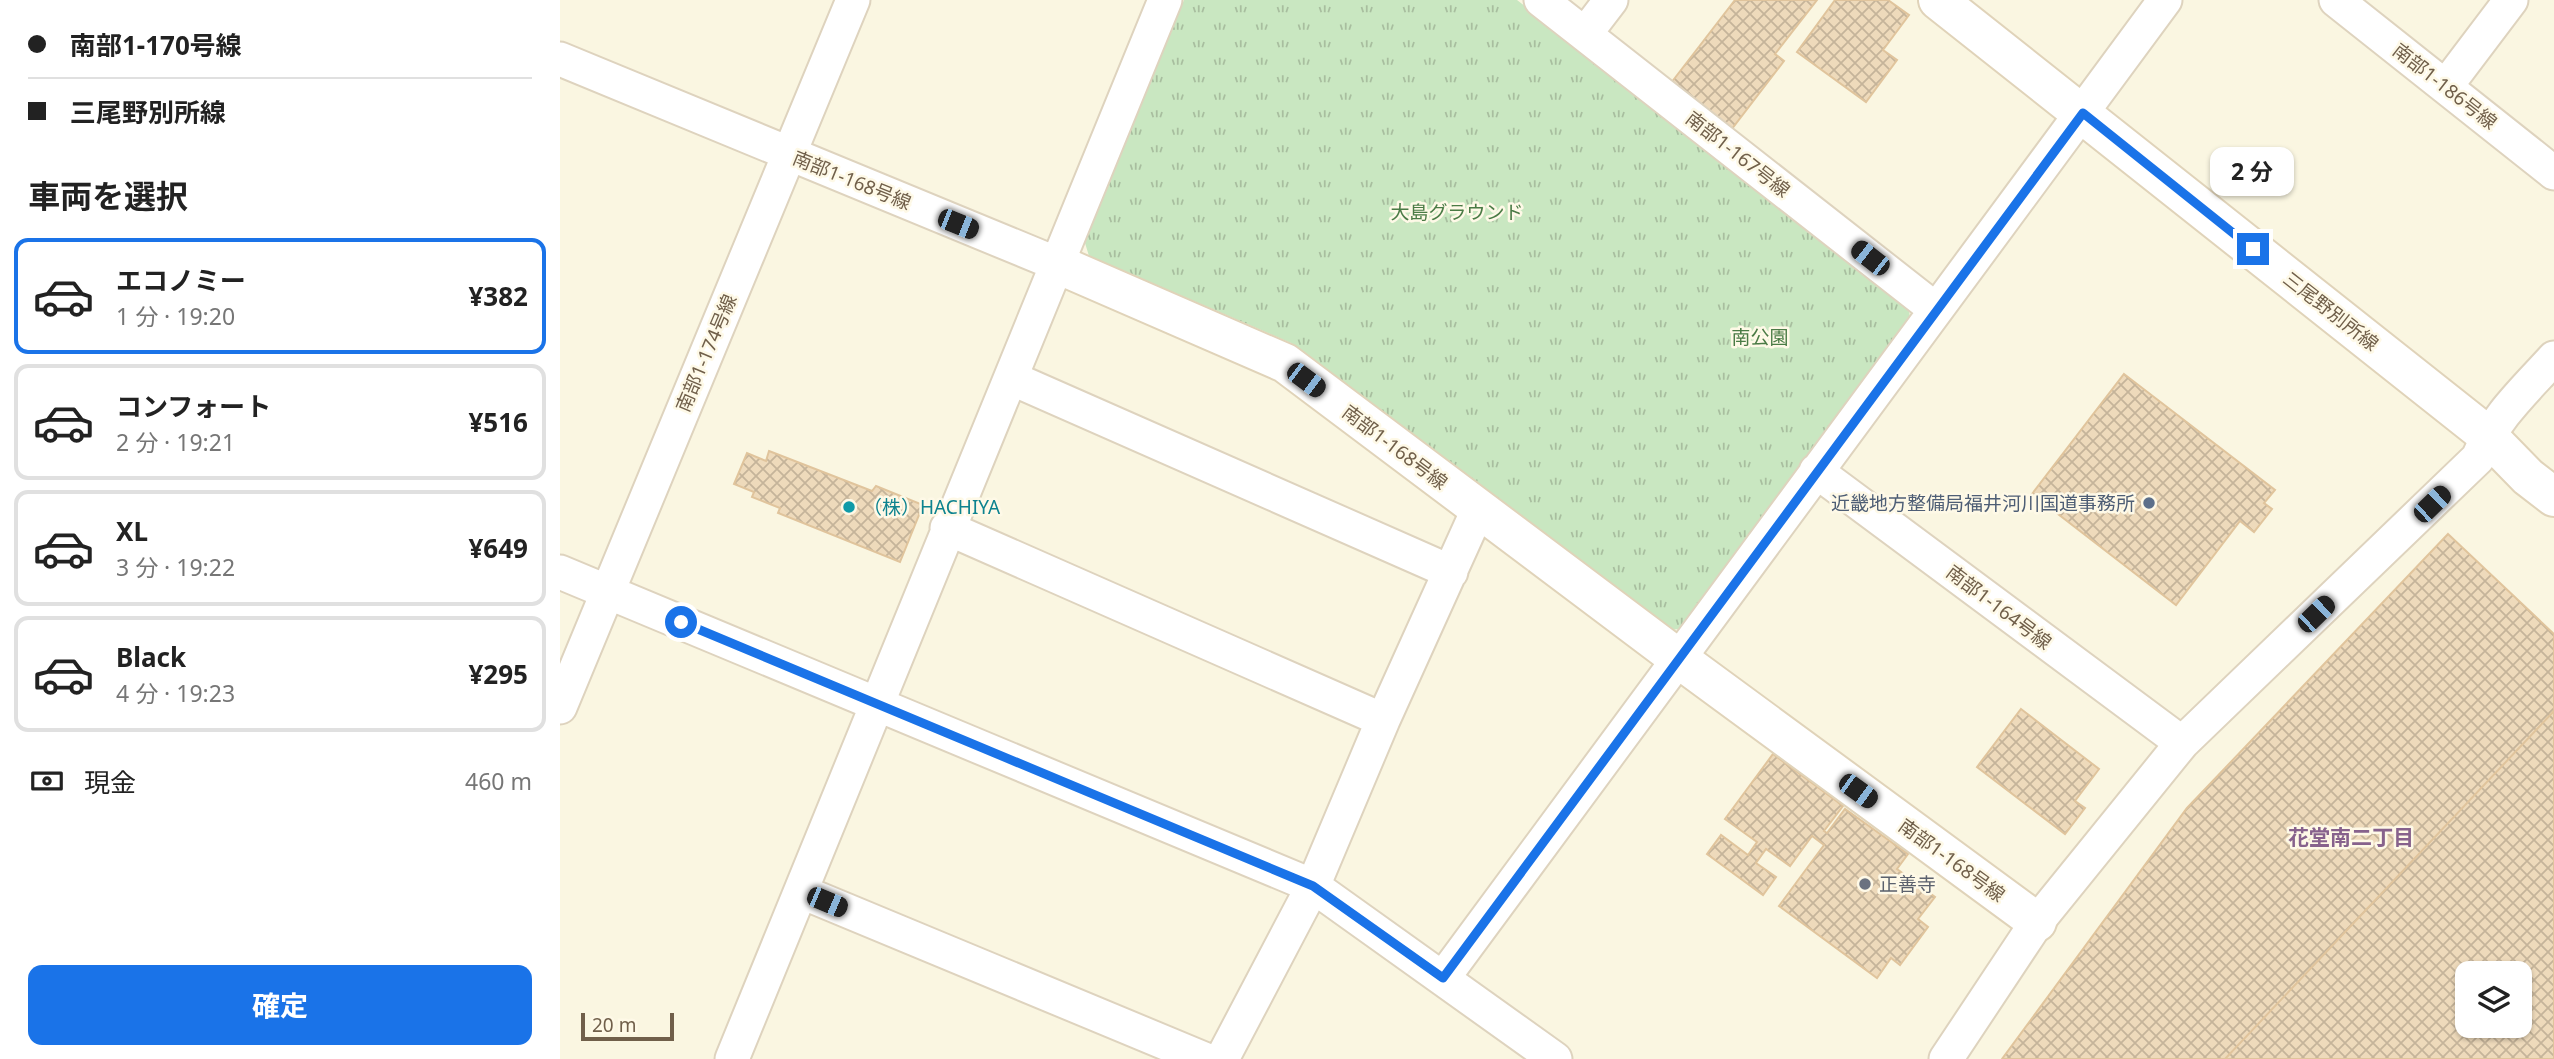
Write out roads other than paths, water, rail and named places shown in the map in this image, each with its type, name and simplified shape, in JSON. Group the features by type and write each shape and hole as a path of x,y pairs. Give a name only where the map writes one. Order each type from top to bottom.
{"street":[{"name":"南部1-174号線","path":"560,707 853,0"},
{"path":"732,1059 802,892 947,528 1011,378 1055,263 1165,0"},
{"name":"南部1-167号線","path":"1541,0 1935,309"},
{"path":"1585,34 1611,0"},
{"name":"三尾野別所線","path":"1938,0 2487,435 2528,477 2554,496"},
{"path":"1443,978 2165,0"},
{"name":"南部1-186号線","path":"2336,0 2554,173"},
{"path":"2446,86 2511,0"},
{"name":"南部1-168号線","path":"560,59 1055,263 1284,363 1478,510 2037,922"},
{"path":"1946,1059 2037,922 2182,743 2478,458 2487,435 2554,358"},
{"path":"1011,378 1451,572"},
{"name":"南部1-164号線","path":"1816,471 2182,743"},
{"path":"1222,1059 1313,886 1383,720 1478,510"},
{"path":"947,528 1383,720"},
{"path":"560,572 1313,886 1555,1059"},
{"path":"802,892 1204,1059"}],"place":[{"name":"近畿地方整備局福井河川国道事務所","path":"2149,503"},
{"name":"（株）HACHIYA","path":"849,507"},
{"name":"正善寺","path":"1865,884"}],"district":[{"name":"花堂南二丁目","path":"2351,837"}],"park label":[{"name":"大島グラウンド","path":"1457,212"},
{"name":"南公園","path":"1760,337"}]}
